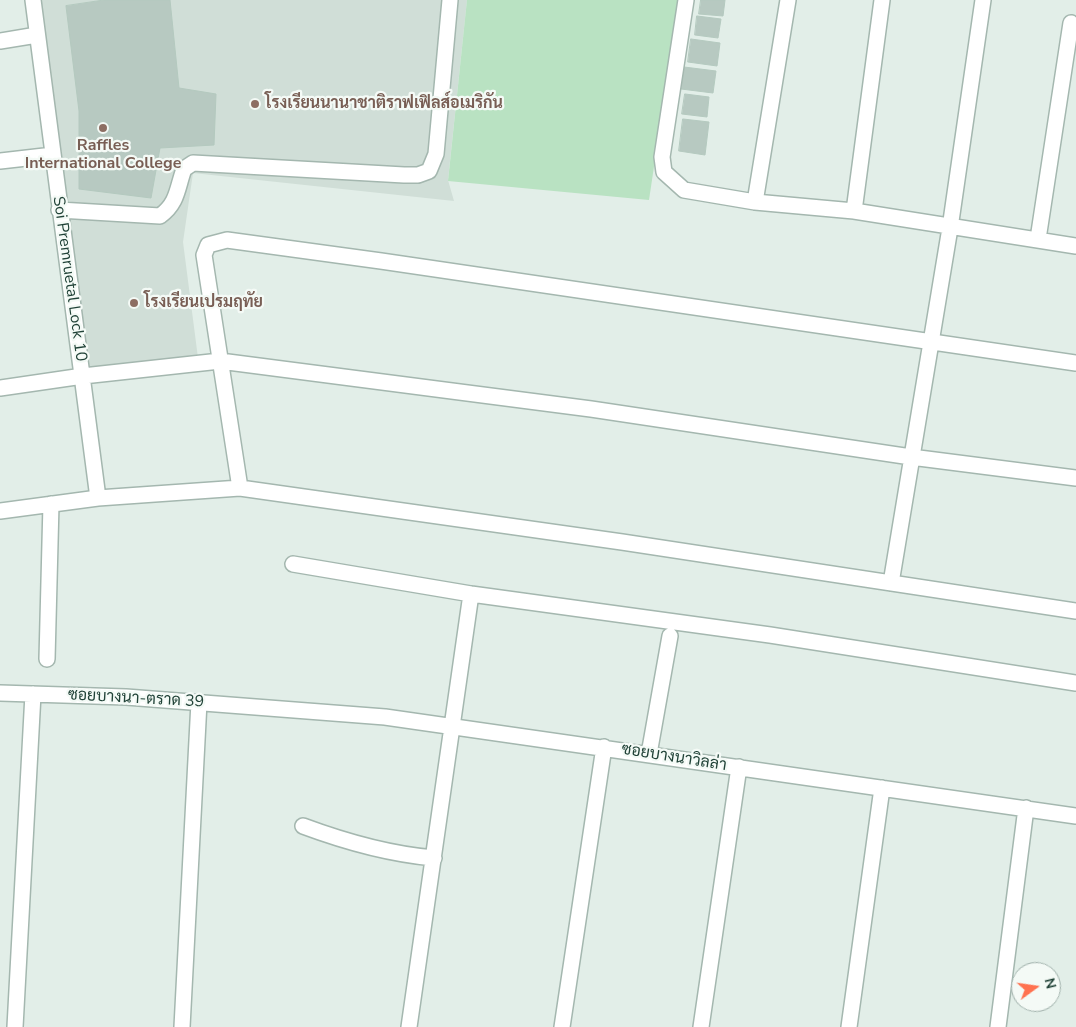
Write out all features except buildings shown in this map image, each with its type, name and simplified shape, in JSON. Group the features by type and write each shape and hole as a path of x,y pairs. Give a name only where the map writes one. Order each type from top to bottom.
{"street":[{"name":"Soi Premruetal Lock 10","path":"32,0 98,498"},
{"path":"59,210 160,216 170,209 177,198 184,169 192,163 404,175 418,175 429,171 436,154 450,0"},
{"path":"686,0 662,158 664,172 684,190 754,202 854,212 1076,246"},
{"path":"754,202 788,0"},
{"path":"854,212 882,0"},
{"path":"891,583 910,457 950,228 983,0"},
{"path":"1038,239 1071,22"},
{"path":"0,41 37,35"},
{"path":"0,161 53,155"},
{"path":"240,488 204,255 208,245 227,240 391,262 1076,363"},
{"path":"0,388 83,376 220,361 591,409 910,457 1076,478"},
{"path":"0,511 98,498 240,488 1076,611"},
{"path":"47,659 51,504"},
{"path":"293,564 471,594 770,635 1076,683"},
{"path":"409,1027 471,594"},
{"path":"649,754 670,636"},
{"name":"ซอยบางนา-ตราด 39","path":"0,693 199,702 271,708"},
{"path":"15,1027 32,694"},
{"path":"182,1027 199,702"},
{"name":"ซอยบางนาวิลล่า","path":"271,708 375,716 452,726 1076,816"},
{"path":"562,1027 604,747"},
{"path":"701,1027 739,768"},
{"path":"849,1027 882,788"},
{"path":"998,1027 1026,808"},
{"path":"303,826 352,844 402,855 434,858"}],"shaded area":[{"name":"โรงเรียนนานาชาติราฟเฟิลส์อเมริกัน","path":"41,0 467,0 448,180 454,201 193,173 183,242 198,358 83,376 74,249"}],"green space":[{"path":"467,0 679,0 649,200 448,181"}],"place":[{"name":"โรงเรียนนานาชาติราฟเฟิลส์อเมริกัน","path":"255,104"},
{"name":"Raffles International College","path":"103,128"},
{"name":"โรงเรียนเปรมฤทัย","path":"134,303"}]}
